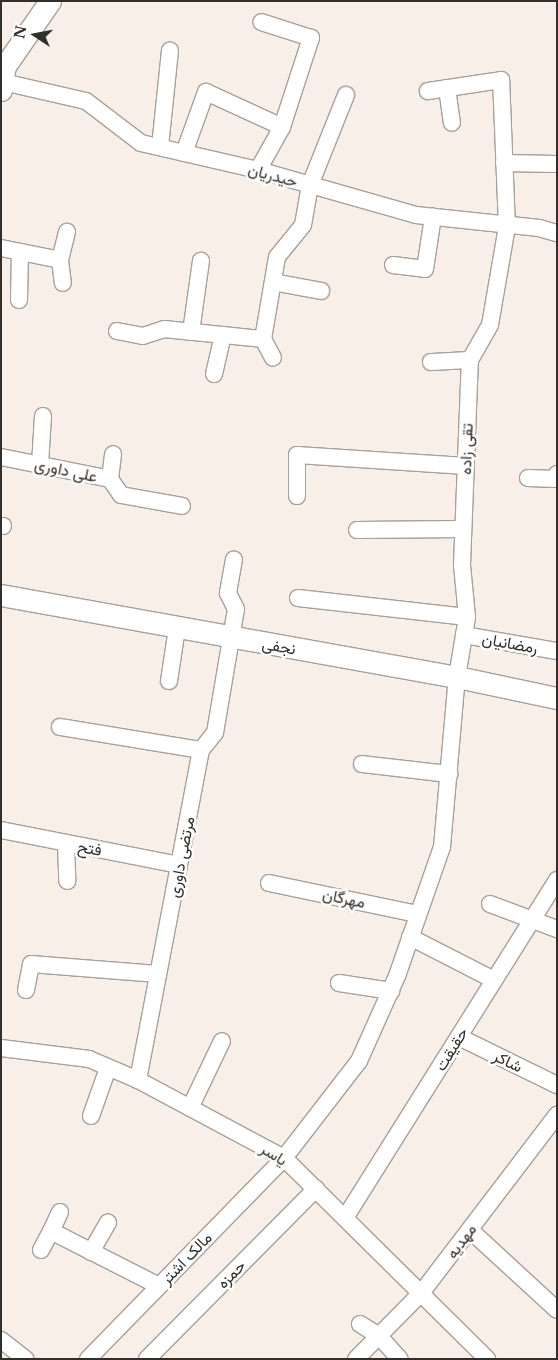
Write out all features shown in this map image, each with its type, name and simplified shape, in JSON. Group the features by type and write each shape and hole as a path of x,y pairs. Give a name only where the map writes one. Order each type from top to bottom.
{"street":[{"path":"3,76 50,1"},
{"path":"258,170 282,127 311,38 261,22"},
{"path":"160,147 170,51"},
{"name":"حیدریان","path":"3,76 86,101 141,142 258,170 432,217 507,227 539,228 557,233"},
{"name":"تقی زاده","path":"410,937 442,847 457,677 467,618 462,565 470,360 490,325 507,227 501,80 447,88"},
{"path":"428,91 447,88 452,123"},
{"path":"184,153 206,92 282,127"},
{"path":"273,358 263,339 277,257 303,225 310,185 346,95"},
{"path":"504,163 557,164"},
{"path":"393,265 425,269 432,217"},
{"path":"63,283 60,260 67,232"},
{"path":"1,248 60,260"},
{"path":"19,300 20,252"},
{"path":"191,332 201,261"},
{"path":"273,282 321,292"},
{"path":"117,331 143,336 164,329 263,339"},
{"path":"214,374 223,335"},
{"path":"432,362 470,360"},
{"path":"40,465 43,416"},
{"path":"110,479 113,454"},
{"path":"297,496 297,455 466,466"},
{"name":"علی داوری","path":"1,457 110,479 121,495 182,506"},
{"path":"528,478 556,478"},
{"path":"357,530 463,529"},
{"name":"مرتضی داوری","path":"138,1080 201,750 216,733 236,609 228,593 234,560"},
{"name":"نجفی","path":"1,595 231,638 457,677 557,698"},
{"path":"298,598 467,618"},
{"path":"169,681 178,628"},
{"name":"رمضانیان","path":"464,635 557,651"},
{"path":"60,727 201,750"},
{"path":"362,764 448,774"},
{"name":"فتح","path":"1,830 179,865"},
{"path":"66,843 67,881"},
{"name":"حقیقت","path":"345,1218 557,880"},
{"name":"مهرگان","path":"269,883 418,914"},
{"path":"490,904 557,929"},
{"path":"410,937 494,980"},
{"name":"مالک اشتر","path":"88,1359 284,1158 359,1062 391,991 410,937"},
{"path":"26,990 31,964 158,974"},
{"path":"339,983 391,991"},
{"name":"شاکر","path":"459,1037 557,1085"},
{"path":"190,1108 222,1041"},
{"name":"یاسر","path":"1,1048 89,1059 138,1080 284,1158 422,1292 487,1359"},
{"path":"92,1116 108,1068"},
{"name":"مهدیه","path":"356,1359 422,1292 557,1115"},
{"name":"حمزه","path":"147,1359 316,1189"},
{"path":"41,1250 60,1212"},
{"path":"91,1252 108,1223"},
{"path":"470,1230 557,1310"},
{"path":"51,1231 159,1286"},
{"path":"360,1324 379,1336 400,1359"},
{"path":"1,1340 25,1359"}]}
